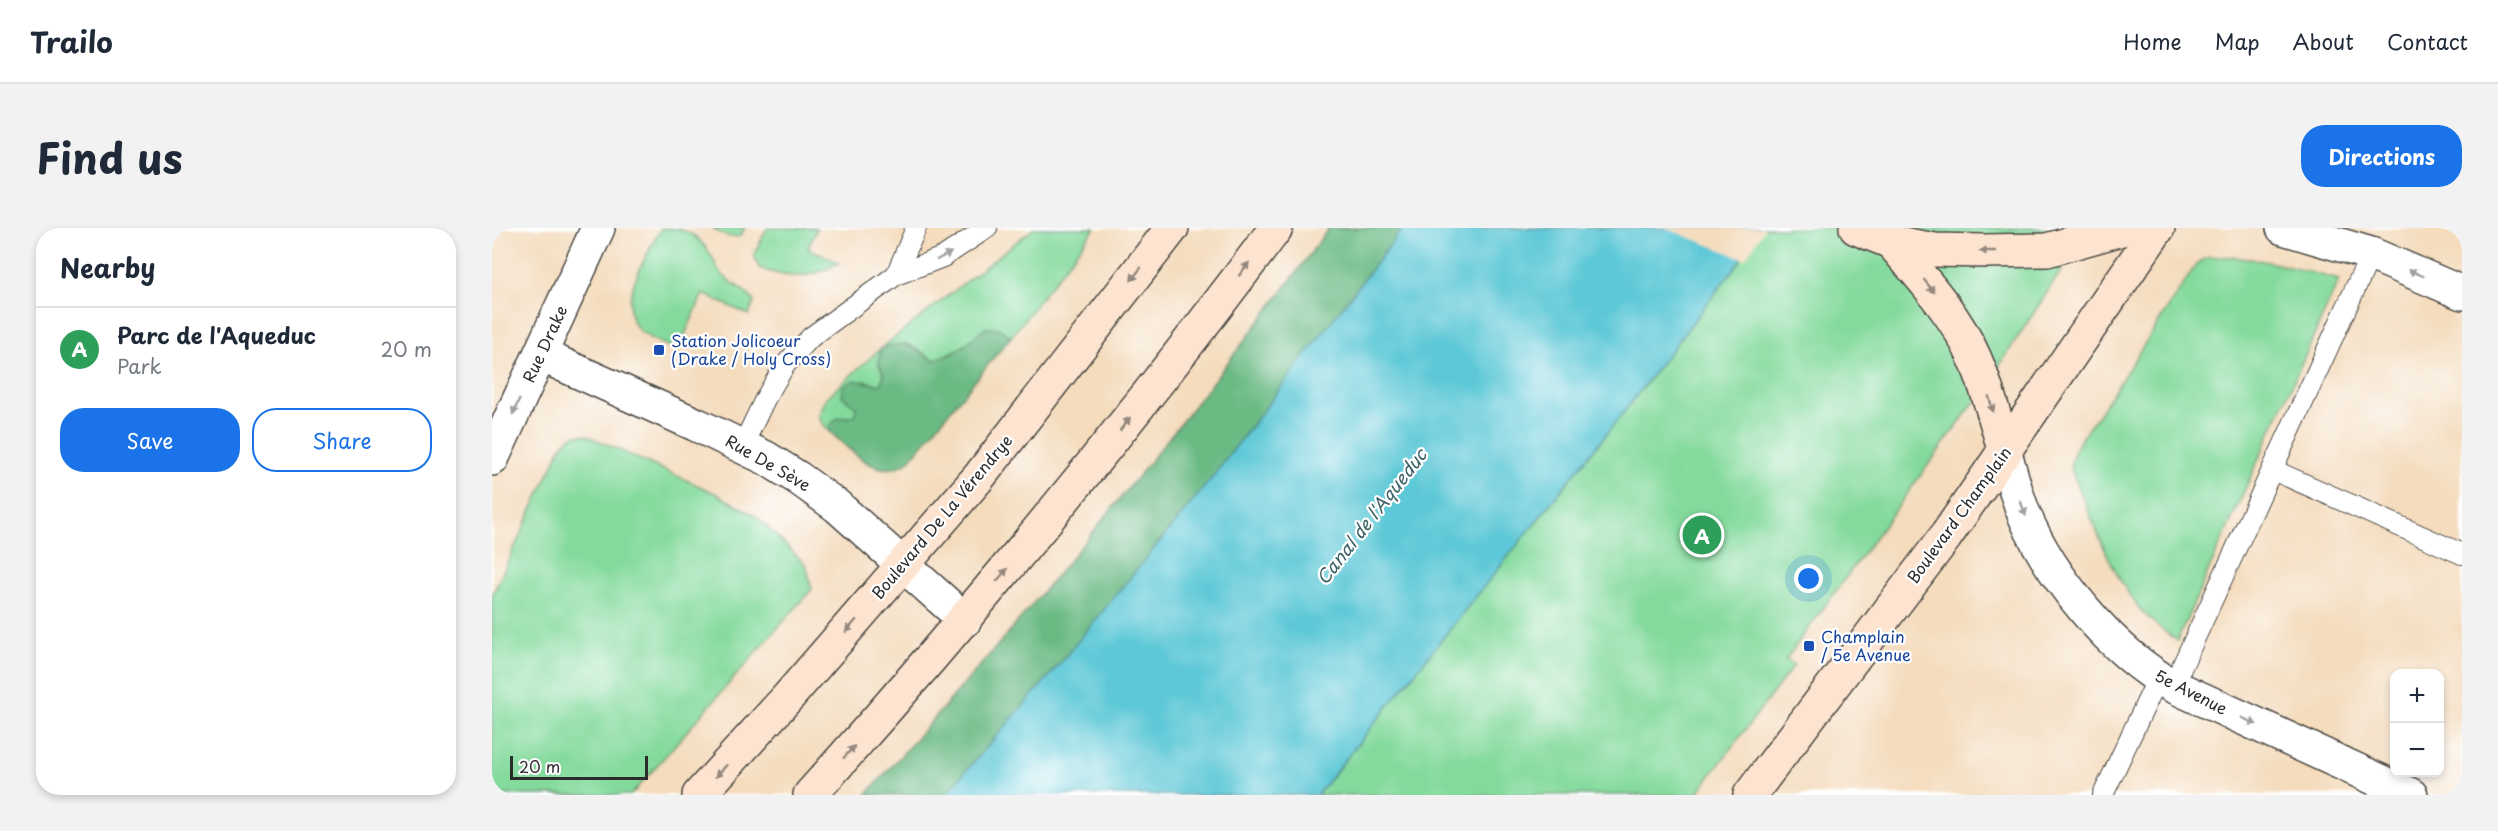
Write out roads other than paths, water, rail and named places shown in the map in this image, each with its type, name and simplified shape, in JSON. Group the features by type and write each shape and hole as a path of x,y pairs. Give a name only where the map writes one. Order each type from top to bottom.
{"main road":[{"name":"Boulevard De La Vérendrye","path":"699,795 979,477 1172,228"},
{"path":"810,795 965,620 1111,442 1276,228"},
{"path":"1856,228 1891,242 1935,250 2047,250 2125,228"},
{"name":"Boulevard Champlain","path":"1750,795 1946,536 2158,228"},
{"path":"1891,242 1931,288 1974,357 1986,386 2005,453"}],"street":[{"name":"Rue Drake","path":"492,459 598,228"},
{"path":"2283,228 2371,254 2462,293"},
{"name":"Rue De Sève","path":"541,355 742,447 798,478 837,506 965,620"},
{"name":"5e Avenue","path":"2005,453 2025,515 2059,574 2092,618 2121,650 2166,682 2411,795"}],"lane":[{"path":"896,275 916,228"},
{"path":"742,447 775,382 794,354 829,324 896,275 943,257 987,228"},
{"path":"2103,795 2166,682 2273,470 2371,254"},
{"path":"2273,470 2462,554"}],"water":[{"name":"Canal de l'Aqueduc","path":"1403,228 1762,228 1742,258 1619,418 1317,795 945,795 1052,673 1211,479"}],"place":[{"name":"Station Jolicoeur (Drake / Holy Cross)","path":"659,350"},
{"name":"Parc de l'Aqueduc","path":"1702,535"},
{"name":"Champlain / 5e Avenue","path":"1809,646"}]}
